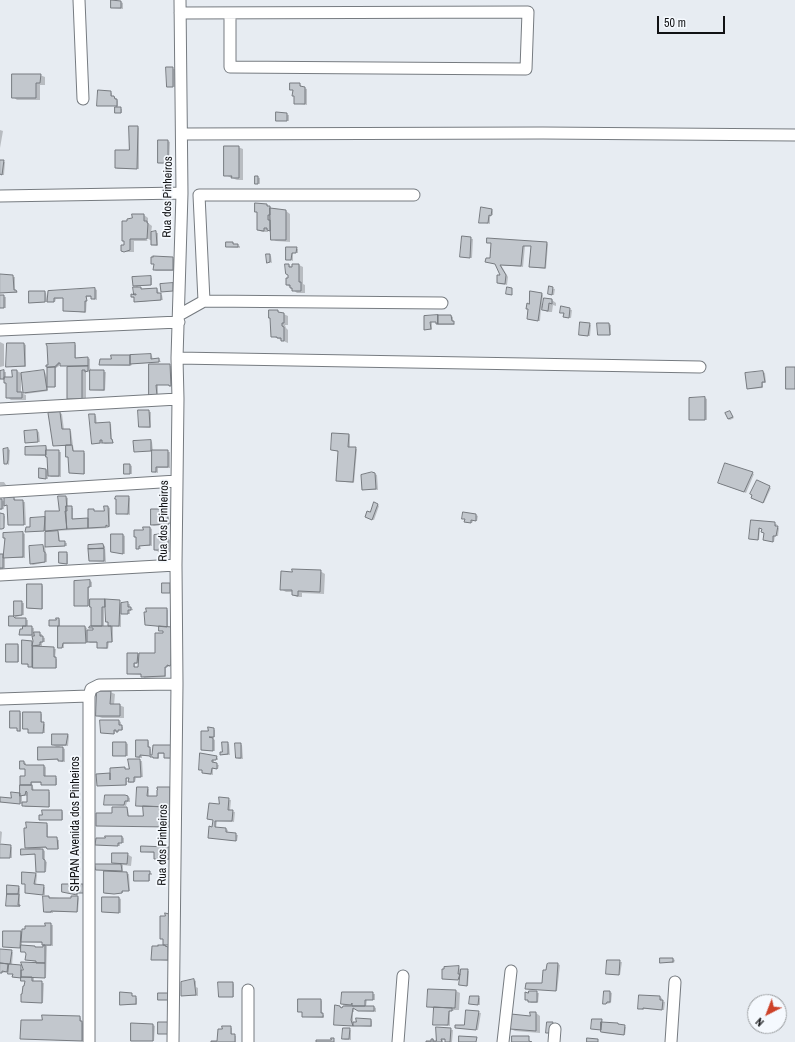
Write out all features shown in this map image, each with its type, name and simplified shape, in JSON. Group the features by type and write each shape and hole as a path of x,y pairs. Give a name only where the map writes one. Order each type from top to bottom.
{"street":[{"path":"79,0 83,99"},
{"name":"Rua dos Pinheiros","path":"173,1042 177,684 176,566 178,399 176,358 179,319 182,193 180,0"},
{"path":"180,14 230,13 528,12 526,69 230,67 230,13"},
{"path":"182,134 543,133 795,135"},
{"path":"0,196 182,193"},
{"path":"204,301 199,194 414,195"},
{"path":"0,330 179,319 204,301 442,303"},
{"path":"176,358 700,368"},
{"path":"0,409 178,399"},
{"path":"0,492 177,481"},
{"path":"0,576 176,566"},
{"path":"0,699 89,696 91,689 99,685 177,684"},
{"name":"SHPAN Avenida dos Pinheiros","path":"89,696 89,1042"},
{"path":"503,1042 511,971"},
{"path":"398,1042 403,976"},
{"path":"671,1042 675,982"},
{"path":"248,990 248,1042"},
{"path":"554,1042 555,1029"}],"building":[{"path":"111,0 121,1 121,8 111,8"},
{"path":"166,67 173,67 173,87 167,87"},
{"path":"12,74 41,74 40,83 36,83 36,98 12,98"},
{"path":"290,83 300,83 300,86 305,87 305,104 294,104 294,96 292,96 293,90 290,90"},
{"path":"98,90 111,91 111,96 114,96 115,99 117,99 117,106 97,106"},
{"path":"115,107 121,107 121,113 115,113"},
{"path":"276,112 287,113 287,121 276,121"},
{"path":"129,126 138,126 137,169 115,168 115,150 129,150"},
{"path":"158,140 168,140 168,163 158,163"},
{"path":"224,146 239,146 239,178 224,176"},
{"path":"0,160 4,160 2,175 0,174"},
{"path":"255,176 258,176 258,184 255,184"},
{"path":"255,203 267,204 267,206 270,206 270,215 268,215 268,220 270,220 270,231 267,230 267,228 264,228 264,231 257,230 257,212 255,212"},
{"path":"481,207 492,209 491,216 489,215 488,223 479,223"},
{"path":"270,208 286,210 286,240 271,240"},
{"path":"132,214 144,214 144,221 147,221 148,223 147,239 130,239 130,250 124,252 121,251 121,245 124,245 124,241 122,241 122,221 127,221 127,219 132,218"},
{"path":"156,231 157,245 151,245 151,232"},
{"path":"462,236 471,237 470,258 460,257"},
{"path":"487,238 547,242 545,268 529,267 531,246 523,246 521,266 500,265 506,275 505,284 497,283 497,275 500,275 495,264 485,262 486,258 490,258 491,243 487,243"},
{"path":"226,242 238,244 238,247 226,247"},
{"path":"286,247 297,247 296,253 292,253 291,260 286,260"},
{"path":"266,254 270,254 270,262 267,263"},
{"path":"151,257 173,257 173,270 153,270 154,264 151,264"},
{"path":"285,264 289,264 289,267 292,267 292,264 299,264 299,282 301,282 301,291 292,291 290,285 286,285 286,278 288,278 288,275 286,274"},
{"path":"0,274 13,275 14,290 17,292 0,293"},
{"path":"151,276 151,285 133,286 132,277"},
{"path":"173,283 173,291 161,292 160,284"},
{"path":"549,286 553,287 552,295 548,294"},
{"path":"133,287 141,287 141,289 157,288 157,293 161,293 161,300 134,302 134,297 131,297 131,294 136,295 134,294"},
{"path":"507,287 512,288 512,295 506,294"},
{"path":"95,288 95,299 91,299 91,296 86,296 87,301 85,301 85,312 63,311 63,298 54,298 54,302 47,302 48,291"},
{"path":"29,291 45,291 45,302 29,303"},
{"path":"530,291 542,293 538,321 527,319 528,309 526,309 527,303 529,304"},
{"path":"0,295 4,295 4,308 0,308"},
{"path":"544,298 552,299 552,304 549,303 548,311 542,310"},
{"path":"561,306 570,308 569,318 563,317 564,313 560,313"},
{"path":"269,310 278,310 278,312 284,313 284,323 282,323 282,326 284,327 284,341 281,341 281,338 271,337"},
{"path":"438,315 451,315 454,324 438,324"},
{"path":"438,315 438,324 436,324 436,322 430,322 431,329 424,330 424,316"},
{"path":"580,322 590,323 588,336 579,335"},
{"path":"597,323 609,323 610,335 598,335"},
{"path":"7,343 24,343 25,366 6,367"},
{"path":"75,343 75,358 88,357 88,366 60,366 60,363 58,363 56,367 46,367 46,365 48,365 46,344"},
{"path":"151,354 151,359 159,358 159,362 130,364 130,355"},
{"path":"111,355 130,355 130,365 99,365 100,359 111,359"},
{"path":"149,364 170,364 171,386 156,385 157,396 149,397"},
{"path":"88,366 88,371 85,372 85,370 82,370 82,399 67,399 67,367"},
{"path":"55,367 55,387 47,387 47,368"},
{"path":"786,367 795,367 795,389 786,389"},
{"path":"4,370 4,379 0,379 0,371"},
{"path":"12,370 17,370 17,392 22,392 22,398 6,398 6,383 4,383 4,377 12,377"},
{"path":"44,370 47,390 23,393 21,373"},
{"path":"90,370 104,370 104,390 90,390"},
{"path":"763,371 765,382 762,382 762,387 747,389 745,373"},
{"path":"705,397 705,420 689,420 689,398"},
{"path":"138,410 149,410 150,427 139,427"},
{"path":"730,411 733,417 728,419 725,413"},
{"path":"60,412 62,429 70,429 71,445 53,446 48,413"},
{"path":"89,414 95,414 95,423 110,422 111,439 113,443 102,443 102,440 100,440 100,443 92,444"},
{"path":"37,430 38,442 25,443 24,431"},
{"path":"332,433 349,434 348,447 356,447 353,482 336,481 338,451 331,450"},
{"path":"151,440 151,451 134,452 133,441"},
{"path":"66,445 72,445 73,451 84,451 84,474 69,473 68,457 66,457"},
{"path":"46,446 46,455 25,455 25,447"},
{"path":"8,448 7,464 4,464 3,449"},
{"path":"46,450 59,450 59,476 48,476"},
{"path":"152,450 168,450 168,467 156,467 156,472 152,472"},
{"path":"725,463 753,472 744,492 718,483"},
{"path":"124,464 130,464 130,474 124,474"},
{"path":"39,468 46,469 46,479 39,478"},
{"path":"372,472 375,473 376,489 362,490 361,475"},
{"path":"757,480 770,486 763,503 751,498 752,495 750,494"},
{"path":"58,496 66,496 67,511 65,511 67,529 45,531 45,511 59,511"},
{"path":"116,496 129,496 128,514 116,514"},
{"path":"14,497 14,500 23,500 24,525 8,525 7,505 4,506 4,498"},
{"path":"0,499 2,499 2,509 0,509"},
{"path":"374,502 378,504 372,520 365,517 367,511 370,512"},
{"path":"66,506 72,506 72,519 88,518 88,528 67,529"},
{"path":"104,506 108,506 109,527 106,525 106,527 88,528 88,509 94,509 94,511 104,511"},
{"path":"151,509 166,509 169,524 151,525"},
{"path":"463,512 476,514 476,521 471,520 471,523 464,522 465,519 462,519"},
{"path":"0,513 4,514 4,528 2,529 0,529"},
{"path":"45,517 44,531 25,532 26,527 30,527 30,518"},
{"path":"751,520 775,522 775,526 778,526 776,536 773,536 773,542 763,540 764,533 761,532 762,529 759,528 758,540 749,539"},
{"path":"143,527 150,527 150,545 139,546 139,549 136,549 136,537 134,537 134,530 143,530"},
{"path":"58,531 59,541 65,541 65,546 45,547 45,532"},
{"path":"23,532 23,557 3,558 5,538 3,538 3,533"},
{"path":"111,534 123,534 123,554 111,552"},
{"path":"162,534 162,537 168,537 168,550 154,550 154,535"},
{"path":"103,544 104,548 88,549 88,545"},
{"path":"43,545 45,562 30,564 29,546"},
{"path":"88,549 104,549 104,561 89,561"},
{"path":"59,552 67,552 67,564 59,563"},
{"path":"0,554 3,554 3,568 0,568"},
{"path":"292,569 321,570 320,592 298,591 298,596 292,595 292,590 280,590 281,571 292,572"},
{"path":"90,580 90,587 88,587 88,606 74,606 74,581"},
{"path":"162,583 170,583 170,593 162,593"},
{"path":"27,584 42,584 42,609 27,608"},
{"path":"90,599 105,599 105,607 102,607 102,626 91,626"},
{"path":"105,599 120,600 119,626 108,626 108,622 106,622"},
{"path":"14,601 22,601 22,615 14,616"},
{"path":"128,602 128,607 131,607 131,610 128,610 128,614 121,614 121,603"},
{"path":"146,608 167,608 167,627 145,625 144,612 146,612"},
{"path":"9,616 13,616 15,618 26,618 26,626 9,626"},
{"path":"56,618 59,618 59,626 49,626 49,620 56,620"},
{"path":"23,626 32,626 32,635 19,635 20,629 22,629"},
{"path":"58,626 85,626 86,643 63,643 62,648 58,648"},
{"path":"90,626 111,626 112,642 107,642 107,648 97,648 97,642 87,642 87,630 93,630 93,628 89,628"},
{"path":"159,626 172,627 171,664 170,666 167,665 167,667 165,667 165,676 141,677 141,674 127,674 127,653 138,653 137,663 134,663 134,667 138,667 139,653 155,653 155,633 163,633 163,631 159,631"},
{"path":"34,632 40,632 40,636 43,636 43,642 40,642 40,645 32,646 32,636 34,636"},
{"path":"22,640 32,641 32,667 28,667 28,664 22,664"},
{"path":"6,644 18,644 18,662 6,662"},
{"path":"33,646 54,647 56,668 33,668"},
{"path":"97,691 111,691 110,704 120,704 120,716 96,716"},
{"path":"10,711 20,711 20,731 17,731 17,728 10,728"},
{"path":"23,712 41,712 41,722 44,722 43,733 28,733 28,729 23,729"},
{"path":"100,720 119,720 119,725 122,725 122,730 118,730 118,732 116,732 116,730 114,730 114,734 101,733"},
{"path":"208,727 214,728 214,737 209,737 213,738 213,751 201,750 201,731 208,731"},
{"path":"52,734 68,734 66,745 52,745"},
{"path":"136,740 148,740 150,755 152,755 153,745 171,745 171,758 164,758 164,753 158,753 158,758 140,755 140,757 136,757"},
{"path":"113,742 126,742 126,756 113,756"},
{"path":"222,742 228,742 228,754 220,755 220,752 222,752"},
{"path":"235,743 241,743 241,758 236,758"},
{"path":"38,747 63,747 63,761 58,761 58,759 38,760"},
{"path":"200,753 217,756 216,760 212,760 212,762 217,763 217,769 212,768 211,774 202,773 202,770 199,770"},
{"path":"128,759 140,759 141,777 134,777 134,782 128,782 129,778 126,778 126,785 97,786 96,774 110,773 110,768 125,767 125,769 129,769"},
{"path":"20,761 24,761 24,764 26,765 44,765 44,776 56,776 56,785 41,785 41,782 31,782 31,785 20,785 20,776 25,776 25,769 20,769"},
{"path":"20,785 32,785 32,790 49,790 49,807 22,806 22,802 27,802 27,792 26,791 25,795 20,796"},
{"path":"137,787 148,787 147,796 157,796 157,787 170,787 170,807 136,806"},
{"path":"11,792 20,793 20,804 0,802 0,797 11,798"},
{"path":"105,795 125,795 128,796 128,801 125,801 124,805 104,805"},
{"path":"219,797 229,798 228,810 233,810 232,821 215,821 215,827 226,828 226,832 236,833 236,841 208,838 209,826 212,827 213,820 207,819 209,803 219,804"},
{"path":"143,806 170,807 170,827 96,826 96,813 112,813 112,807 127,807 128,816 143,816"},
{"path":"42,810 62,810 62,820 39,820 39,815 42,815"},
{"path":"26,822 47,823 47,837 57,837 58,849 47,849 46,847 25,848 24,828 26,828"},
{"path":"105,836 122,836 122,843 118,843 118,846 95,845 96,838 105,838"},
{"path":"0,844 11,845 10,858 0,858"},
{"path":"141,846 169,847 169,859 154,859 154,852 141,852"},
{"path":"21,849 43,849 45,872 36,872 35,854 21,855"},
{"path":"112,853 128,853 127,864 112,863"},
{"path":"95,864 121,864 122,871 96,870"},
{"path":"104,871 127,872 129,891 122,891 122,893 114,894 104,893"},
{"path":"134,871 150,871 149,881 134,881"},
{"path":"22,872 36,873 34,884 44,885 43,895 25,893 25,884 22,884"},
{"path":"62,884 83,884 84,893 77,893 77,895 62,892"},
{"path":"7,885 19,886 18,894 7,894"},
{"path":"7,894 19,894 18,905 20,906 6,906"},
{"path":"43,896 49,896 49,898 71,898 71,896 78,896 77,912 44,912"},
{"path":"102,897 119,897 119,913 102,912"},
{"path":"165,913 169,914 169,945 163,945 163,939 160,939 160,916 165,916"},
{"path":"45,923 51,923 51,945 42,945 42,942 21,942 22,929 25,929 25,926 45,926"},
{"path":"3,931 21,931 20,948 3,947"},
{"path":"21,945 43,947 43,945 45,945 45,963 36,963 36,961 25,960 26,954 25,952 21,952"},
{"path":"165,945 168,947 168,960 151,960 152,946"},
{"path":"0,949 12,950 10,964 0,963"},
{"path":"660,958 673,958 673,962 660,963"},
{"path":"607,960 620,960 619,975 606,974"},
{"path":"21,962 45,963 45,978 21,977 21,970 23,970"},
{"path":"0,963 8,964 7,972 2,971 2,973 0,973"},
{"path":"558,963 556,991 525,989 526,983 542,983 543,970 546,970 547,964"},
{"path":"9,964 21,965 21,978 12,977 13,974 8,974"},
{"path":"459,966 458,974 460,974 458,980 442,979 442,969 444,969 444,967"},
{"path":"461,969 468,969 467,986 459,985"},
{"path":"21,977 32,977 32,981 42,981 42,1003 21,1002 21,994 25,981 21,981"},
{"path":"194,979 196,995 181,996 181,982"},
{"path":"218,982 233,982 233,997 219,997"},
{"path":"428,989 456,990 455,1008 427,1007"},
{"path":"529,991 537,991 537,1002 528,1002 528,1000 525,1000 525,992 528,993"},
{"path":"604,991 610,991 610,1002 607,1002 606,1004 603,1004"},
{"path":"120,992 132,993 132,996 136,996 136,1004 120,1005"},
{"path":"342,992 373,992 373,1000 365,1000 365,1006 352,1006 352,1003 351,1005 341,1004"},
{"path":"158,993 168,993 168,1000 158,1000"},
{"path":"639,995 660,996 660,1000 663,1000 662,1010 643,1008 638,1009"},
{"path":"470,996 479,996 478,1005 469,1004"},
{"path":"298,999 321,999 321,1013 323,1013 323,1017 302,1017 302,1012 298,1012"},
{"path":"335,1005 342,1008 343,1006 374,1006 374,1011 358,1011 353,1008 351,1020 353,1026 334,1025"},
{"path":"434,1007 452,1008 452,1011 449,1011 448,1025 433,1025"},
{"path":"466,1010 479,1011 476,1030 455,1028 455,1025 464,1025"},
{"path":"530,1012 536,1012 536,1031 510,1029 511,1014 530,1016"},
{"path":"42,1015 80,1016 80,1021 82,1021 82,1041 20,1039 21,1020 42,1020"},
{"path":"356,1018 371,1019 371,1026 353,1026 353,1022 356,1022"},
{"path":"592,1019 602,1019 601,1030 591,1029"},
{"path":"158,1022 168,1022 168,1034 158,1034"},
{"path":"547,1022 553,1022 552,1033 546,1033"},
{"path":"601,1022 625,1025 624,1035 601,1032"},
{"path":"131,1023 153,1024 153,1041 131,1041"},
{"path":"222,1026 231,1026 231,1034 235,1034 235,1042 211,1042 217,1041 218,1029 222,1029"},
{"path":"436,1027 451,1028 450,1042 445,1042 445,1039 441,1039 442,1042 426,1042 431,1041 431,1039 436,1041"},
{"path":"343,1028 350,1028 349,1039 342,1039"},
{"path":"459,1036 477,1037 476,1042 459,1042"},
{"path":"512,1036 529,1036 529,1041 532,1042 512,1042"},
{"path":"331,1038 334,1038 334,1042 316,1042 316,1040 331,1040"},
{"path":"587,1038 598,1039 598,1042 587,1042"}]}
